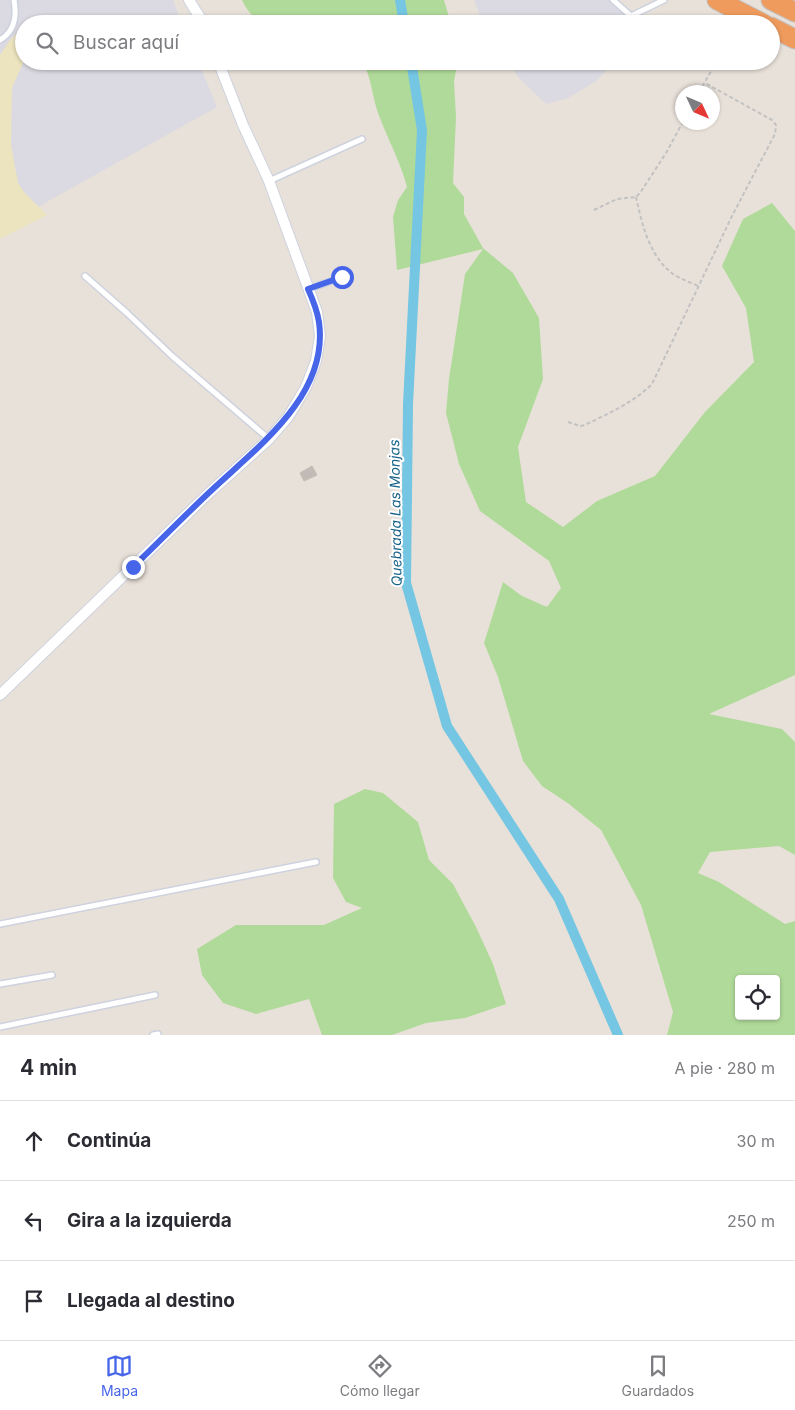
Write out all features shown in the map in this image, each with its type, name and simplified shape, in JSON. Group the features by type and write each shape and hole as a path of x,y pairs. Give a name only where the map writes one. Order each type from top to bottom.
{"highway":[{"path":"717,0 746,15"},
{"path":"771,0 795,12"},
{"path":"780,32 795,39"}],"street":[{"path":"189,0 198,15"},
{"path":"0,695 209,493 269,439 292,410 306,387 316,361 319,342 317,312 269,181 243,125 222,70"}],"lane":[{"path":"14,0 16,15"},
{"path":"614,0 630,15"},
{"path":"633,15 664,0"},
{"path":"0,40 9,32 15,20"},
{"path":"269,181 362,139"},
{"path":"84,276 127,313 172,356 269,439"},
{"path":"308,289 342,277"},
{"path":"0,924 316,862"},
{"path":"0,984 52,976"},
{"path":"0,1027 155,995"}],"path":[{"path":"703,85 712,70"},
{"path":"568,422 580,426 586,425 642,395 652,384 732,216 776,134 776,125 772,120 705,82"},
{"path":"594,210 617,199 636,197 666,153 679,130"},
{"path":"636,197 644,233 654,251 674,275 698,287"}],"shaded area":[{"path":"0,0 173,0 179,15 15,15 15,70 202,70 217,107 0,228"},
{"path":"474,0 610,0 625,15 480,15"},
{"path":"513,70 607,70 596,81 568,98 546,104"}],"green space":[{"path":"242,0 444,0 448,15 252,15"},
{"path":"366,70 456,70 454,81 456,117 453,183 464,197 464,214 483,248 513,273 539,318 543,379 518,447 526,502 563,527 597,501 655,476 705,412 754,362 746,308 722,266 743,219 772,203 795,231 795,675 709,714 782,729 795,742 795,855 779,846 710,852 698,873 719,882 785,924 795,921 795,1035 667,1035 673,1012 641,905 601,830 569,804 542,786 523,761 498,677 484,643 503,582 522,596 547,607 561,588 549,561 480,511 459,464 446,413 449,379 465,274 483,249 397,270 393,217 398,200 407,187 401,167 377,110"},
{"path":"365,789 383,793 418,822 429,860 453,884 476,927 493,964 506,1004 465,1018 426,1023 392,1035 322,1035 309,999 256,1014 223,1003 202,975 197,949 236,925 324,925 362,908 346,902 333,878 334,804"}],"sand":[{"path":"15,35 15,70 20,70 12,88 11,145 18,183 24,192 47,215 0,239 0,55"}],"building":[{"path":"312,466 317,475 304,481 300,473"}],"waterway":[{"name":"Quebrada Las Monjas","path":"400,0 402,15"},
{"name":"Quebrada Las Monjas","path":"412,70 422,130 408,404 406,583 447,726 559,899 618,1035"}],"route":[{"path":"133,567 209,493 269,439 288,417 306,387 319,347 320,336 317,312 308,289 342,277"}]}
